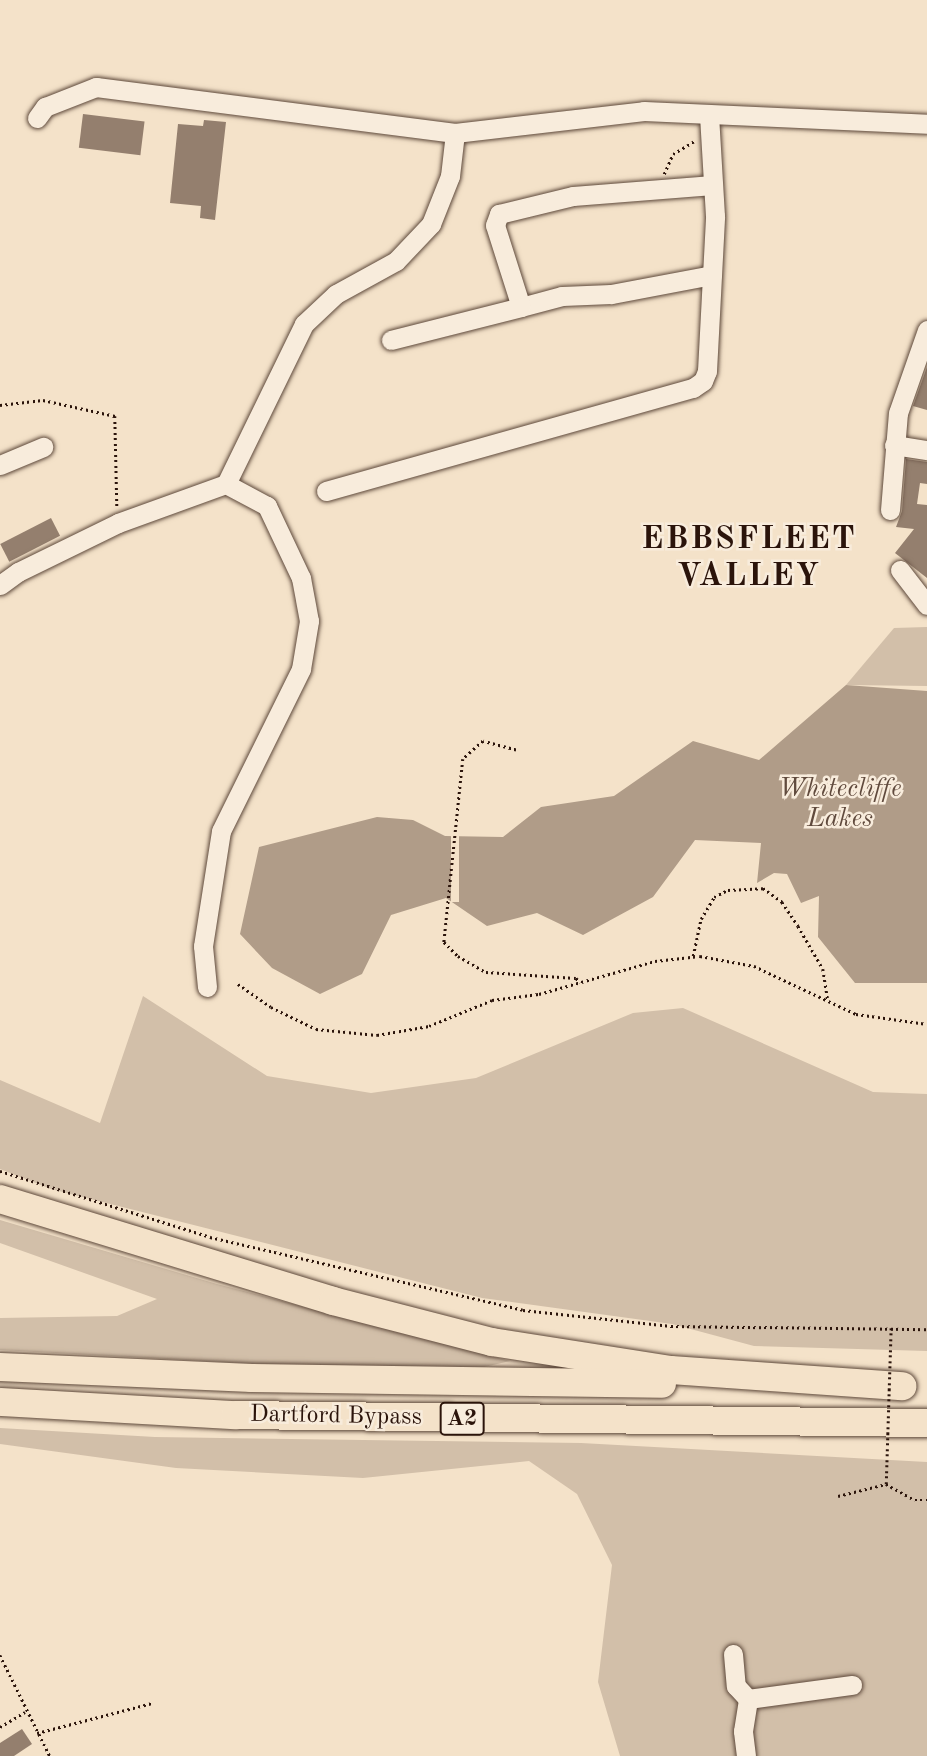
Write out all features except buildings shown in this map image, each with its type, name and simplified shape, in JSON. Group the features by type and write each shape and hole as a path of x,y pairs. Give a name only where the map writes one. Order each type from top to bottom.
{"highway":[{"name":"A2","path":"0,1199 333,1301 492,1342 671,1370 902,1386"},
{"name":"Dartford Bypass","path":"0,1367 252,1378 902,1386"},
{"name":"Dartford Bypass","path":"0,1402 234,1415 926,1423"}],"street":[{"path":"37,118 45,107 96,87 455,134 644,111 927,124"},
{"path":"326,491 697,385 707,371 712,275 713,185 709,114"},
{"path":"0,585 101,535 118,523 226,484 304,324 336,294 402,256 431,224 448,182 455,134"},
{"path":"521,307 496,228 499,214 573,196 663,186 713,185"},
{"path":"391,340 562,296 611,294 712,275"},
{"path":"890,510 898,413 927,330"},
{"path":"894,444 927,450"},
{"path":"0,465 43,447"},
{"path":"207,987 203,946 217,845 301,669 309,621 301,578 267,506 226,484"},
{"path":"900,570 927,605"},
{"path":"733,1654 736,1686 748,1699 746,1756"},
{"path":"748,1699 852,1685"}],"path":[{"path":"663,186 664,170 672,156 695,141"},
{"path":"0,405 43,400 115,416 118,523"},
{"path":"516,750 498,741 478,744 463,759 444,936 453,953 486,972 576,978 580,982"},
{"path":"693,956 701,919 714,897 727,890 763,888 782,902 823,969 828,1000"},
{"path":"238,984 293,1020 355,1035 406,1032 492,1000 580,982 647,962 693,956 754,967 856,1014 927,1024"},
{"path":"0,1171 210,1237 523,1310 671,1326 927,1329"},
{"path":"886,1484 891,1328"},
{"path":"838,1496 886,1484 915,1500 927,1500"},
{"path":"0,1655 25,1712 50,1756"},
{"path":"37,1733 152,1703"},
{"path":"0,1727 25,1712"}],"shaded area":[{"path":"927,627 927,686 846,685 894,628"},
{"path":"143,996 267,1076 371,1093 476,1078 633,1013 683,1008 873,1092 927,1094 927,1351 754,1346 672,1324 482,1298 51,1189 0,1169 0,1080 100,1123"},
{"path":"0,1220 217,1284 510,1361 480,1368 299,1366 0,1350 0,1318 117,1316 157,1299 0,1243"},
{"path":"0,1428 155,1437 581,1443 927,1462 927,1756 620,1756 598,1682 612,1565 577,1494 529,1461 363,1478 176,1468 0,1444"}],"water":[{"name":"Whitecliffe Lakes","path":"846,685 927,691 927,983 855,983 818,937 819,896 801,903 787,874 774,873 757,883 761,843 695,840 653,897 583,935 537,913 487,926 446,898 391,915 362,974 320,994 272,968 240,934 259,847 377,817 413,820 445,836 503,837 541,807 614,796 693,741 759,760"}],"pier":[{"path":"451,832 459,832 459,902 451,902"}],"district":[{"name":"EBBSFLEET VALLEY","path":"749,560"}]}
